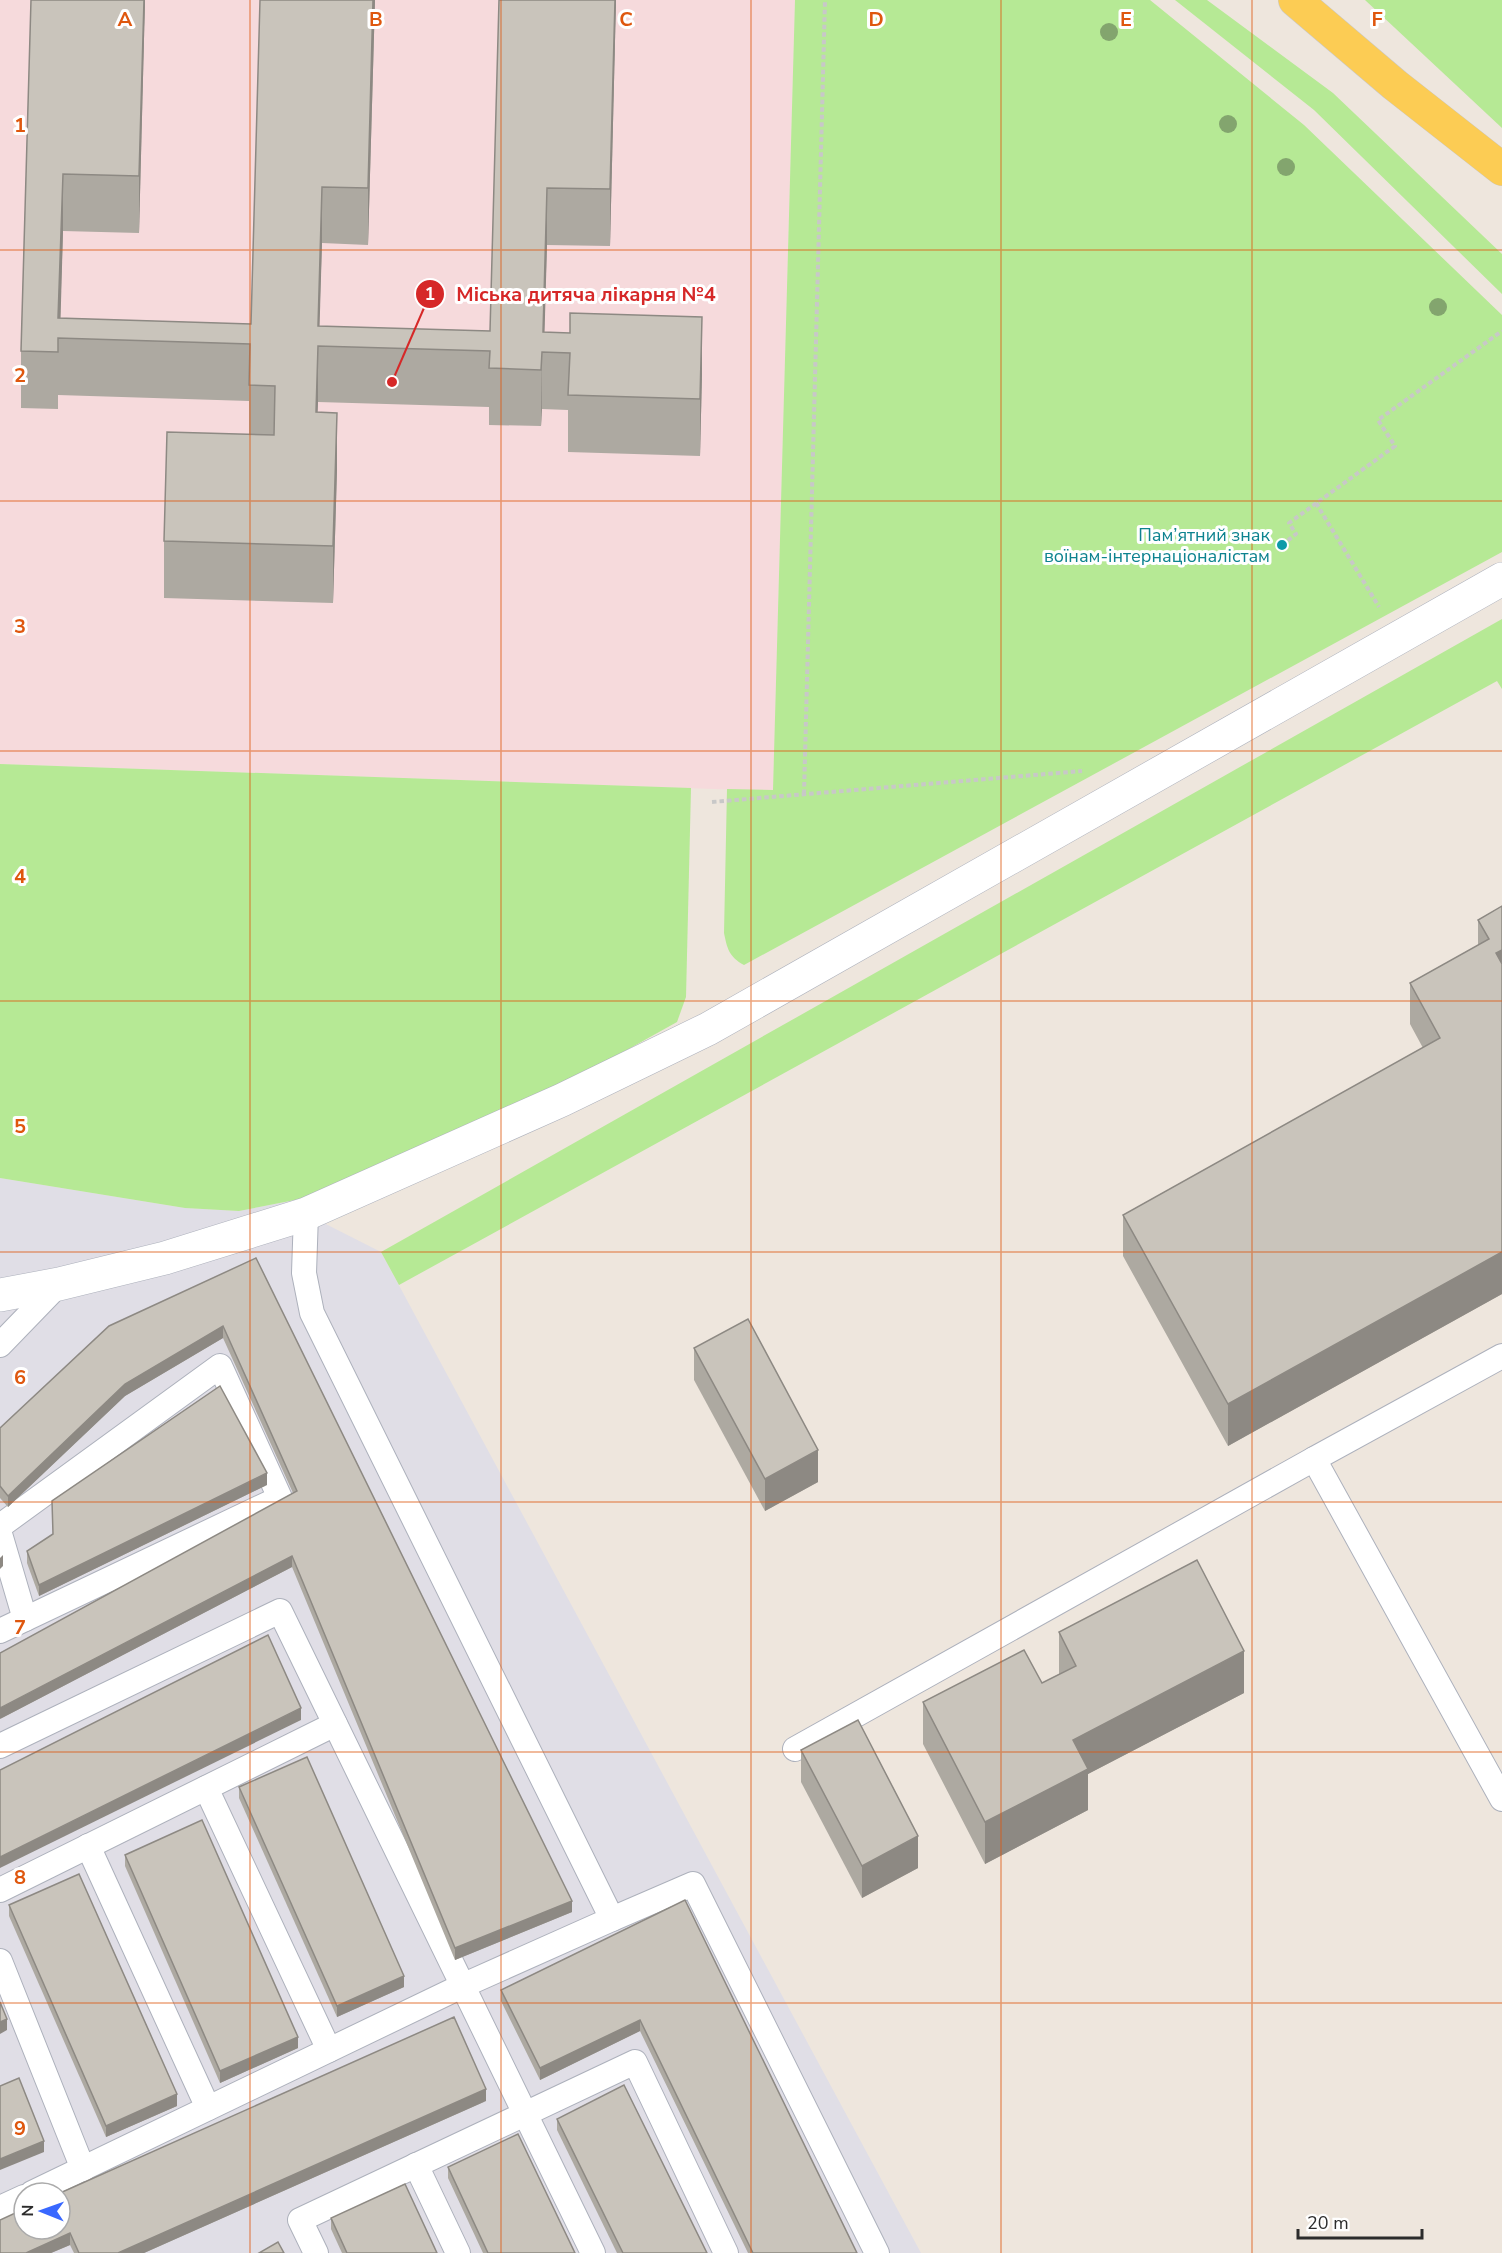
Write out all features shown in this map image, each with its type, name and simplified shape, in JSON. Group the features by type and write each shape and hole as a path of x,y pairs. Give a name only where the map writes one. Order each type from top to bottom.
{"main road":[{"path":"1295,0 1395,85 1502,169"}],"street":[{"path":"0,1295 59,1284 165,1258 306,1214 562,1100 708,1029 1502,579"}],"lane":[{"path":"306,1214 304,1273 312,1313 612,1919"},
{"path":"0,1345 59,1284"},
{"path":"795,1749 1502,1356"},
{"path":"0,1526 219,1366 280,1498 0,1631"},
{"path":"1314,1459 1502,1799"},
{"path":"0,1534 25,1619"},
{"path":"0,1746 280,1611 592,2253"},
{"path":"0,1890 335,1724"},
{"path":"206,1788 329,2050"},
{"path":"88,1846 208,2108"},
{"path":"58,2181 462,1986 693,1884 877,2253"},
{"path":"0,1960 83,2169"},
{"path":"316,2253 300,2220 635,2062 726,2253"},
{"path":"416,2165 458,2253"}],"path":[{"path":"804,794 825,0"},
{"path":"1282,545 1296,534 1289,523 1395,446 1378,420 1502,331"},
{"path":"1316,503 1381,609"},
{"path":"712,802 1089,771"}],"shaded area":[{"path":"0,0 795,0 773,791 0,764"},
{"path":"0,1178 185,1208 239,1211 300,1199 306,1214 381,1252 921,2253 0,2253"}],"green space":[{"path":"795,0 1150,0 1304,125 1502,315 1502,552 744,965 730,952 724,933 727,789 773,790"},
{"path":"1175,0 1207,0 1333,93 1502,254 1502,294 1314,110"},
{"path":"1365,0 1502,0 1502,128"},
{"path":"1502,619 1502,689 1497,681 399,1285 381,1252"},
{"path":"0,764 691,788 686,997 677,1022 557,1089 300,1199 239,1211 185,1208 0,1178"}],"building":[{"path":"31,0 144,0 139,176 63,174 58,318 251,324 260,0 373,0 368,188 322,187 318,326 490,331 499,0 615,0 610,189 547,188 543,332 570,333 570,313 702,317 700,399 568,395 570,353 542,352 541,370 489,368 490,351 318,346 316,412 337,413 333,546 164,541 167,432 274,435 275,386 249,385 250,344 58,338 58,352 21,351"},
{"path":"1502,906 1502,950 1496,953 1502,964 1502,1252 1228,1404 1123,1215 1440,1038 1410,983 1489,939 1478,920"},
{"path":"256,1258 572,1901 455,1948 292,1556 0,1708 0,1653 297,1491 223,1326 125,1384 8,1496 0,1486 0,1428 109,1326"},
{"path":"748,1319 818,1450 765,1479 694,1348"},
{"path":"220,1386 267,1473 39,1585 27,1551 53,1534 52,1501"},
{"path":"1197,1560 1244,1651 1073,1740 1088,1769 985,1822 923,1702 1024,1650 1042,1683 1076,1666 1059,1632"},
{"path":"268,1635 301,1708 0,1857 0,1770"},
{"path":"858,1720 918,1836 862,1866 801,1750"},
{"path":"307,1757 404,1976 337,2006 239,1787"},
{"path":"202,1820 298,2037 220,2071 125,1855"},
{"path":"79,1874 177,2094 106,2126 9,1905"},
{"path":"685,1900 857,2253 753,2253 640,2020 540,2068 501,1990"},
{"path":"0,2002 7,2019 0,2022"},
{"path":"454,2017 486,2089 118,2253 79,2253 72,2237 72,2188"},
{"path":"19,2078 44,2141 0,2159 0,2086"},
{"path":"624,2085 707,2253 623,2253 557,2119"},
{"path":"518,2134 575,2253 488,2253 448,2167"},
{"path":"405,2184 437,2253 347,2253 331,2218"},
{"path":"12,2214 12,2241 52,2241 26,2253 0,2253 0,2220"},
{"path":"278,2242 284,2253 259,2253"}],"place":[{"name":"Міська дитяча лікарня №4","path":"392,382"},
{"name":"Пам’ятний знак воїнам-інтернаціоналістам","path":"1282,545"}]}
